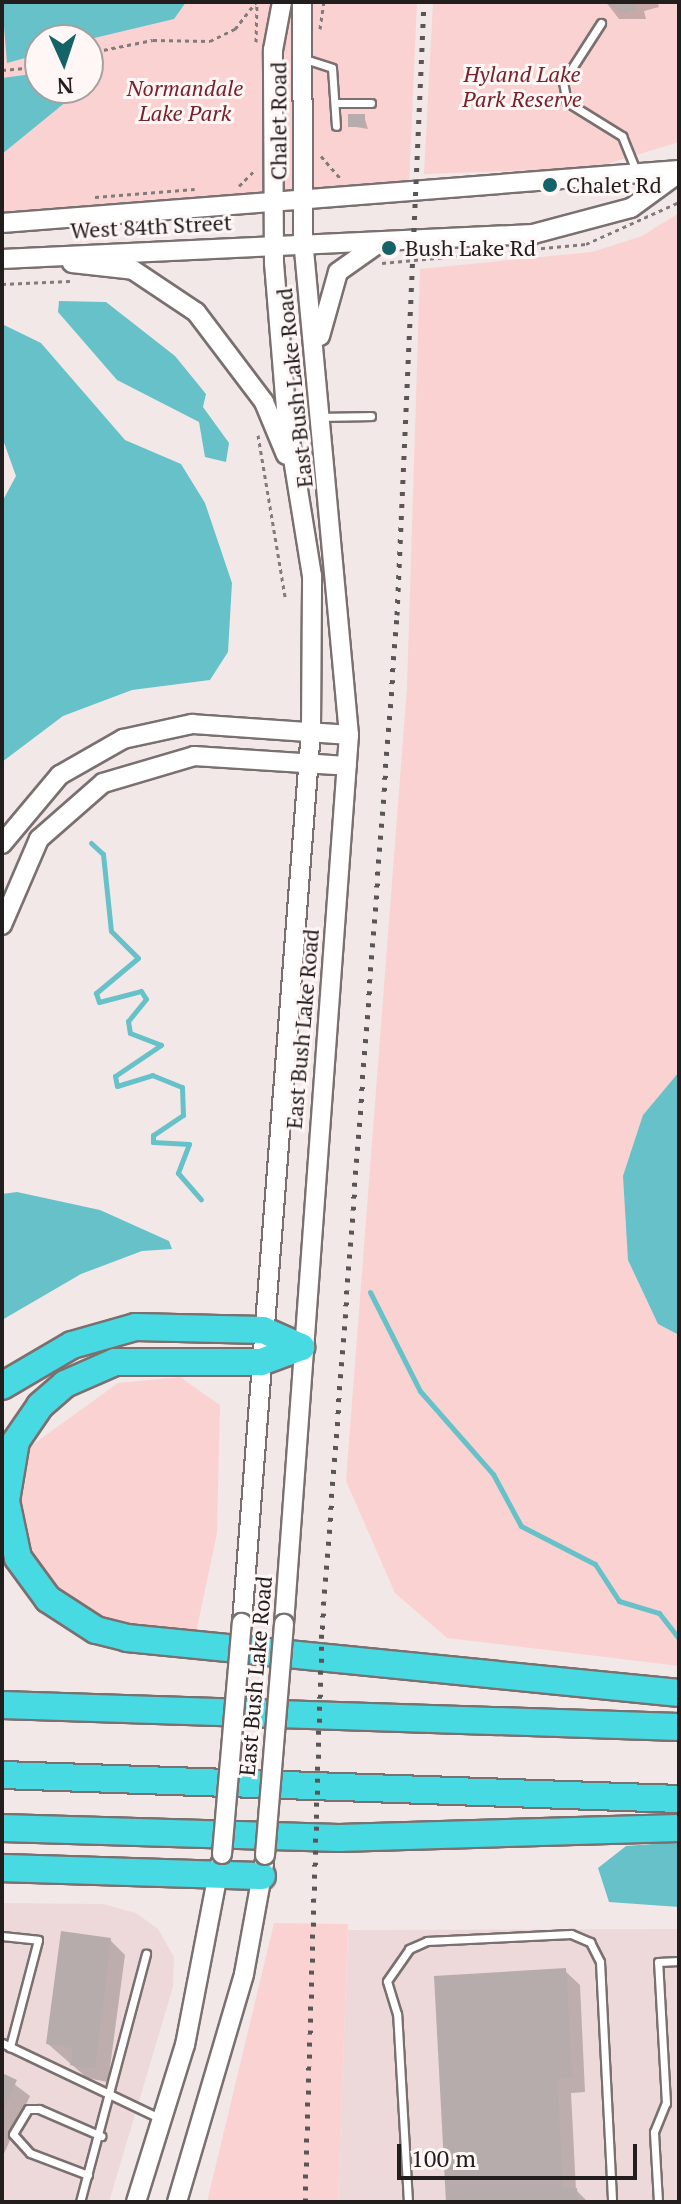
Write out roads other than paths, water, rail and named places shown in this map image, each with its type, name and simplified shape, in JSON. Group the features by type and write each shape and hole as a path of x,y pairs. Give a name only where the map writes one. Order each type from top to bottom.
{"highway":[{"path":"7,1387 72,1345 135,1327 263,1330 301,1347"},
{"path":"301,1347 261,1362 115,1362 65,1384 34,1412 16,1441 6,1501 18,1558 48,1599 96,1630 127,1638 679,1693"},
{"path":"2,1705 679,1727"},
{"path":"2,1775 679,1799"},
{"path":"2,1828 339,1838 679,1828"},
{"path":"2,1868 263,1865"}],"street":[{"name":"Chalet Road","path":"274,242 273,50 282,2"},
{"name":"Chalet Road","path":"302,2 303,241"},
{"path":"302,200 679,172"},
{"path":"303,241 491,239 573,227 631,208 679,172"},
{"name":"West 84th Street","path":"2,223 302,200"},
{"path":"315,370 331,284 352,256 386,240"},
{"name":"West 84th Street","path":"8,258 303,241"},
{"name":"East Bush Lake Road","path":"177,2202 244,1974 263,1865 284,1624 301,1347 349,735 303,241"},
{"name":"East Bush Lake Road","path":"129,2202 138,2194 163,2120 220,1864 242,1623 311,731 312,576 294,472 274,242"},
{"path":"8,258 133,270 196,312 264,402 294,472"},
{"path":"2,844 60,775 123,739 192,724 349,735"},
{"path":"2,925 39,839 103,783 194,756 347,766"}],"lane":[{"path":"601,23 563,82 567,102 622,136 637,175"},
{"path":"302,59 332,68 336,126"},
{"path":"336,103 371,103"},
{"path":"320,417 371,416"},
{"path":"408,2202 397,2014 387,1981 409,1949 427,1941 571,1934 590,1942 600,1962 612,2202"},
{"path":"2,1936 38,1940 6,2045 113,2100 163,2120"},
{"path":"80,2202 113,2100 146,1954"},
{"path":"658,2202 654,2132 666,2103 658,1962 679,1961"},
{"path":"666,2103 679,2103"},
{"path":"88,2175 30,2153 13,2134 28,2109 39,2109 101,2136"}],"water":[{"path":"2,2 186,2 174,19 104,36 104,24 24,24 24,58 7,63"},
{"path":"24,75 24,104 63,104 2,154 2,78"},
{"path":"59,301 106,302 175,356 206,394 203,407 229,443 226,462 205,457 199,422 117,380 58,312"},
{"path":"2,324 41,343 125,440 181,464 205,503 232,583 228,652 210,680 132,690 63,716 2,762 2,502 16,476 2,437"},
{"path":"679,1072 679,1335 658,1324 628,1260 623,1176 643,1115"},
{"path":"17,1192 100,1210 169,1241 172,1249 142,1251 81,1274 2,1320 2,1194"},
{"path":"679,1842 679,1907 609,1902 598,1868 626,1846"}],"waterway":[{"path":"91,843 103,854 111,931 138,958 96,993 99,1002 141,991 146,999 128,1021 130,1033 161,1045 115,1076 117,1086 152,1075 182,1087 183,1115 153,1135 153,1142 189,1144 178,1173 201,1199"},
{"path":"370,1292 420,1391 493,1474 521,1526 595,1564 619,1601 659,1613 679,1639"}],"railway":[{"path":"305,2202 322,1629 397,615 424,2"}],"place":[{"name":"Chalet Rd","path":"550,185"},
{"name":"Bush Lake Rd","path":"389,248"}],"park label":[{"name":"Hyland Lake Park Reserve","path":"522,86"},
{"name":"Normandale Lake Park","path":"185,100"}]}
